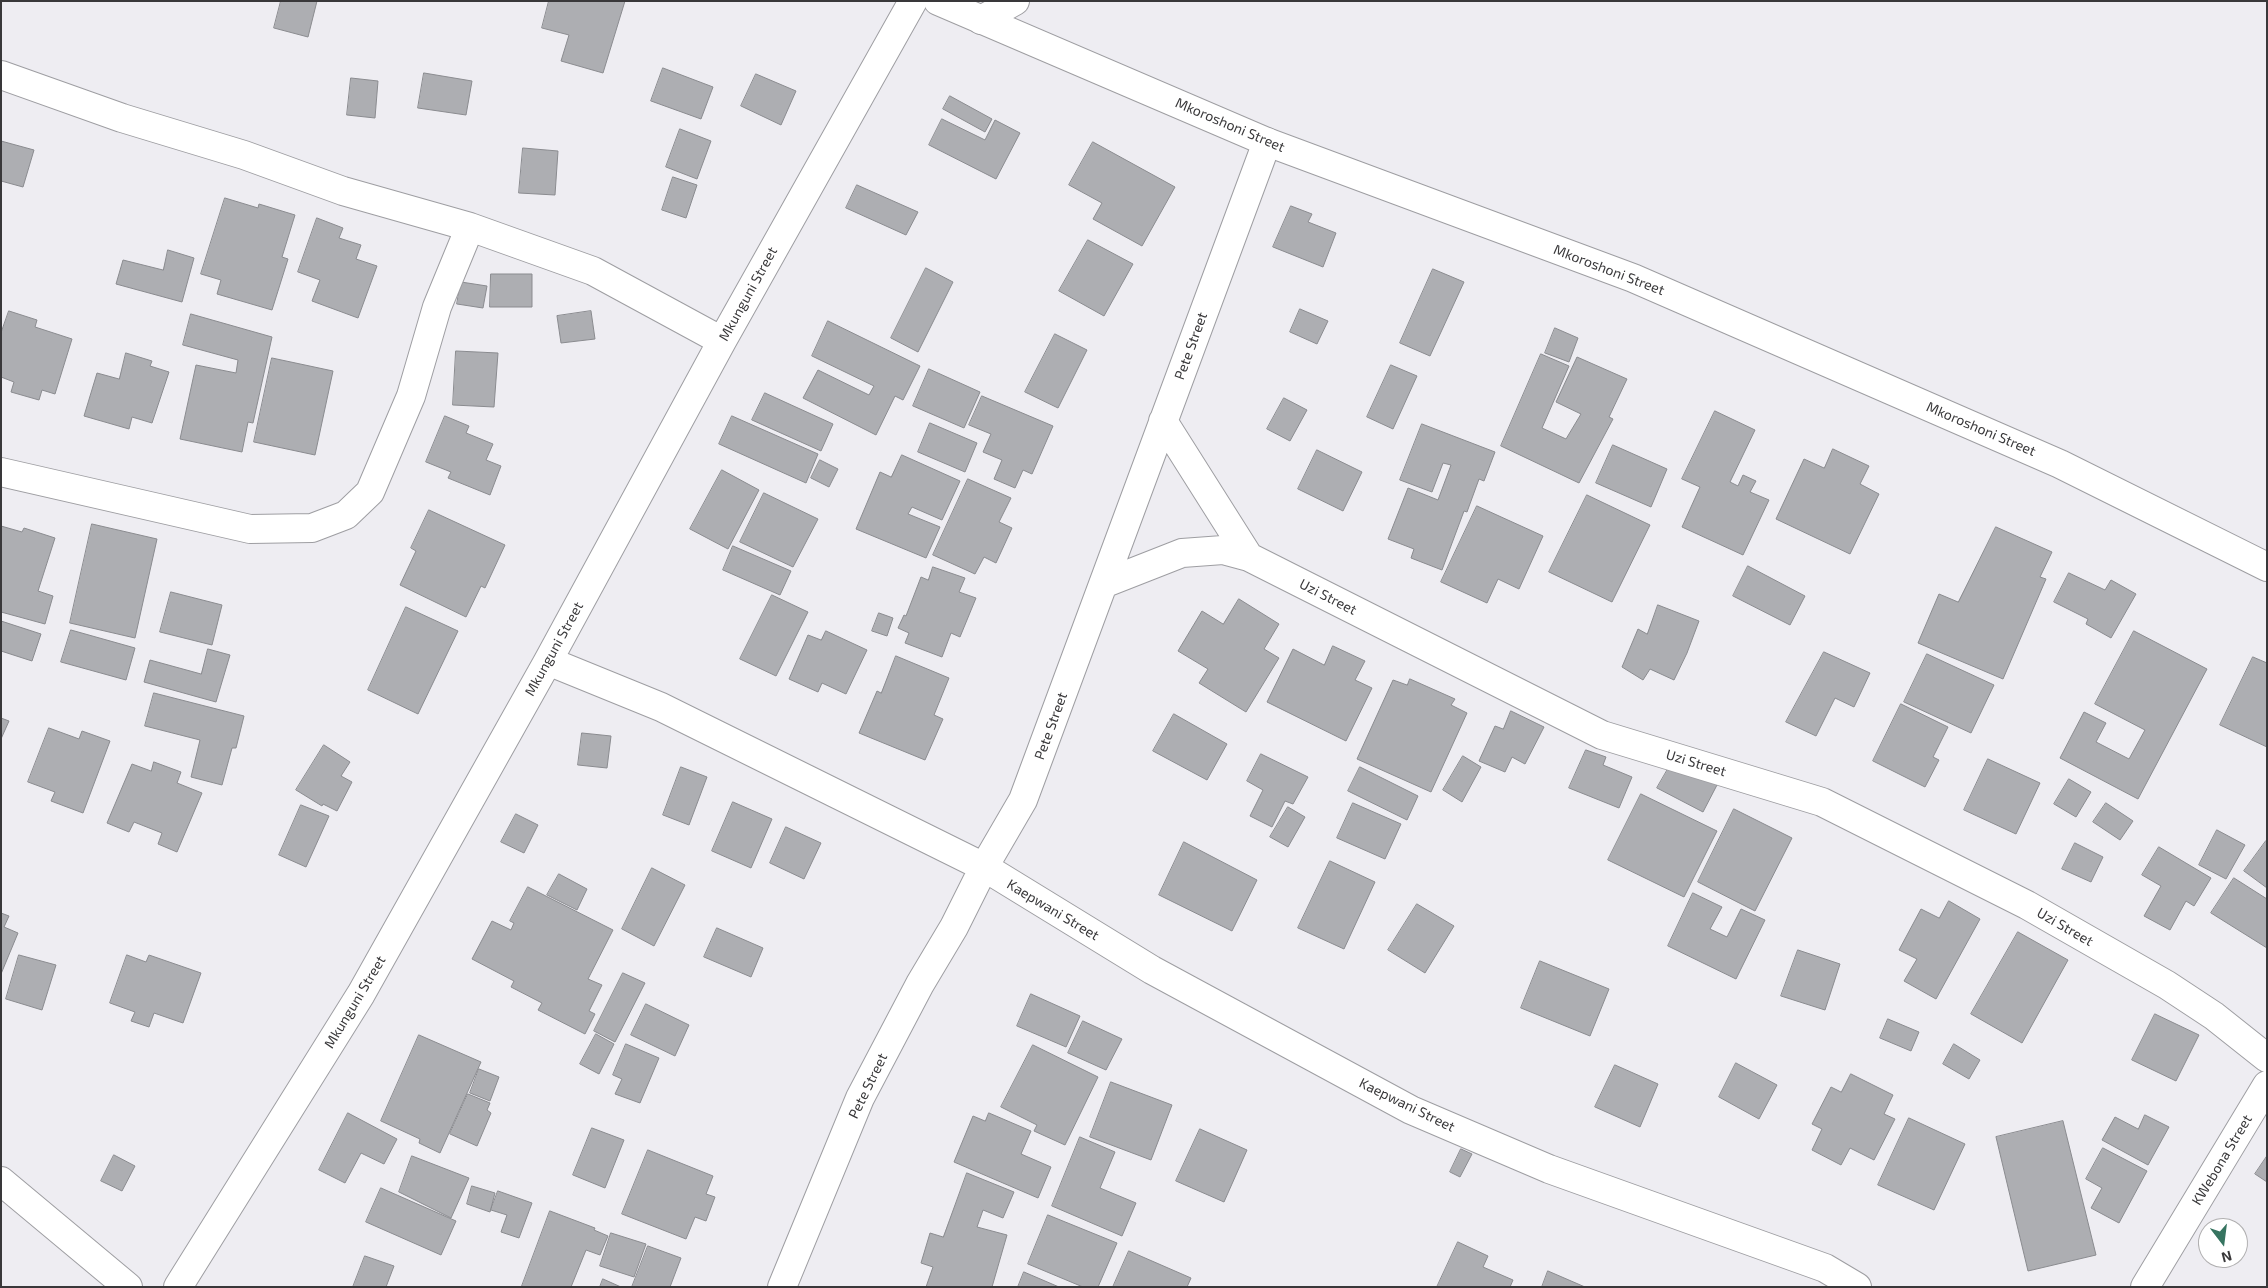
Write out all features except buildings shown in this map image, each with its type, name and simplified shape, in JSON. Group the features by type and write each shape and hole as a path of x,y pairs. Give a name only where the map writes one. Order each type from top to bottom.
{"street":[{"name":"Mkunguni Street","path":"178,1287 361,994 548,661 722,342 913,1"},
{"name":"Mkoroshoni Street","path":"938,1 1267,142 1642,282 2060,464 2267,567"},
{"path":"981,20 1015,1"},
{"path":"1,74 122,118 244,155 343,191 470,227 593,271 722,342"},
{"name":"Pete Street","path":"782,1287 860,1098 920,984 954,927 984,868 1023,800 1267,142"},
{"path":"1,472 250,529 312,528 346,515 370,492 411,396 437,307 470,227"},
{"path":"1163,421 1249,557"},
{"name":"Uzi Street","path":"1103,584 1182,553 1224,550 1249,557 1602,735 1822,802 2027,905 2167,985 2214,1016 2267,1058"},
{"name":"Kaepwani Street","path":"548,661 661,708 984,868 1152,970 1411,1110 1549,1169 1826,1268 1857,1287"},
{"name":"KWebona Street","path":"2145,1287 2267,1085"},
{"path":"1,1180 128,1287"}]}
